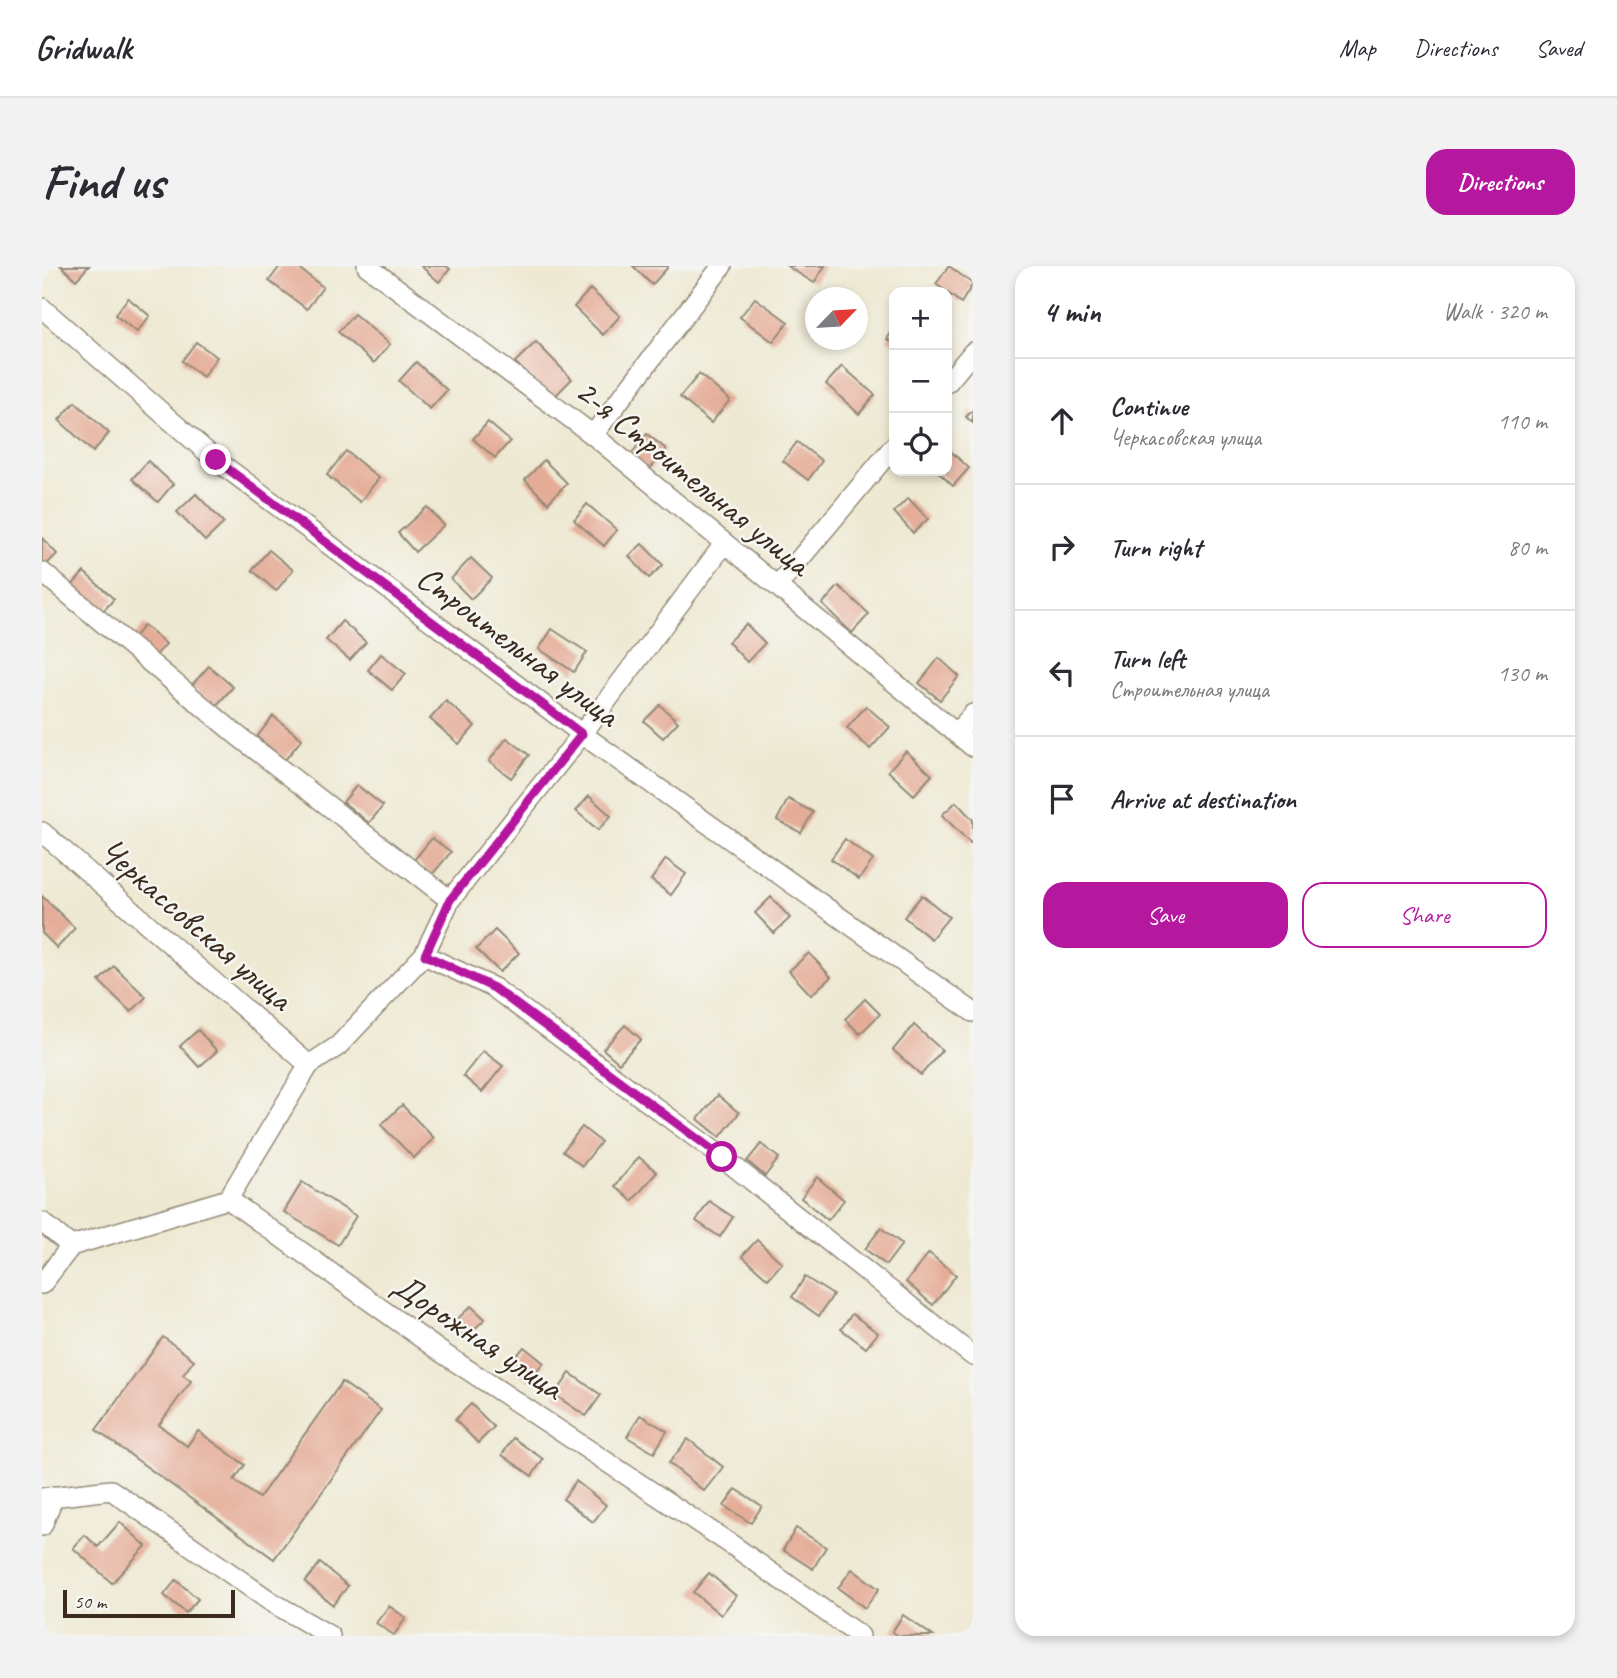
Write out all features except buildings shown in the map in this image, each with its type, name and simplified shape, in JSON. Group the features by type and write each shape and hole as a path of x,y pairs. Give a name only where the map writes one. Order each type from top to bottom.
{"street":[{"name":"2-я Строительная улица","path":"367,266 593,435 973,747"},
{"path":"593,435 722,266"},
{"name":"Строительная улица","path":"42,308 216,460 582,734 973,1012"},
{"path":"952,377 973,352"},
{"path":"778,585 889,452"},
{"path":"42,1284 71,1246 228,1199 309,1065 338,1046 425,955 450,900 582,734 724,544"},
{"path":"42,572 238,736 450,900"},
{"path":"957,733 973,714"},
{"name":"Черкассовская улица","path":"42,832 309,1065"},
{"path":"425,955 494,988 722,1157 973,1356"},
{"name":"Дорожная улица","path":"228,1199 441,1352 735,1547 860,1636"},
{"path":"42,1222 71,1246"},
{"path":"42,1526 48,1497 111,1490 270,1601 330,1636"}],"route":[{"path":"216,460 582,734 450,900 425,955 494,988 722,1157"}]}
